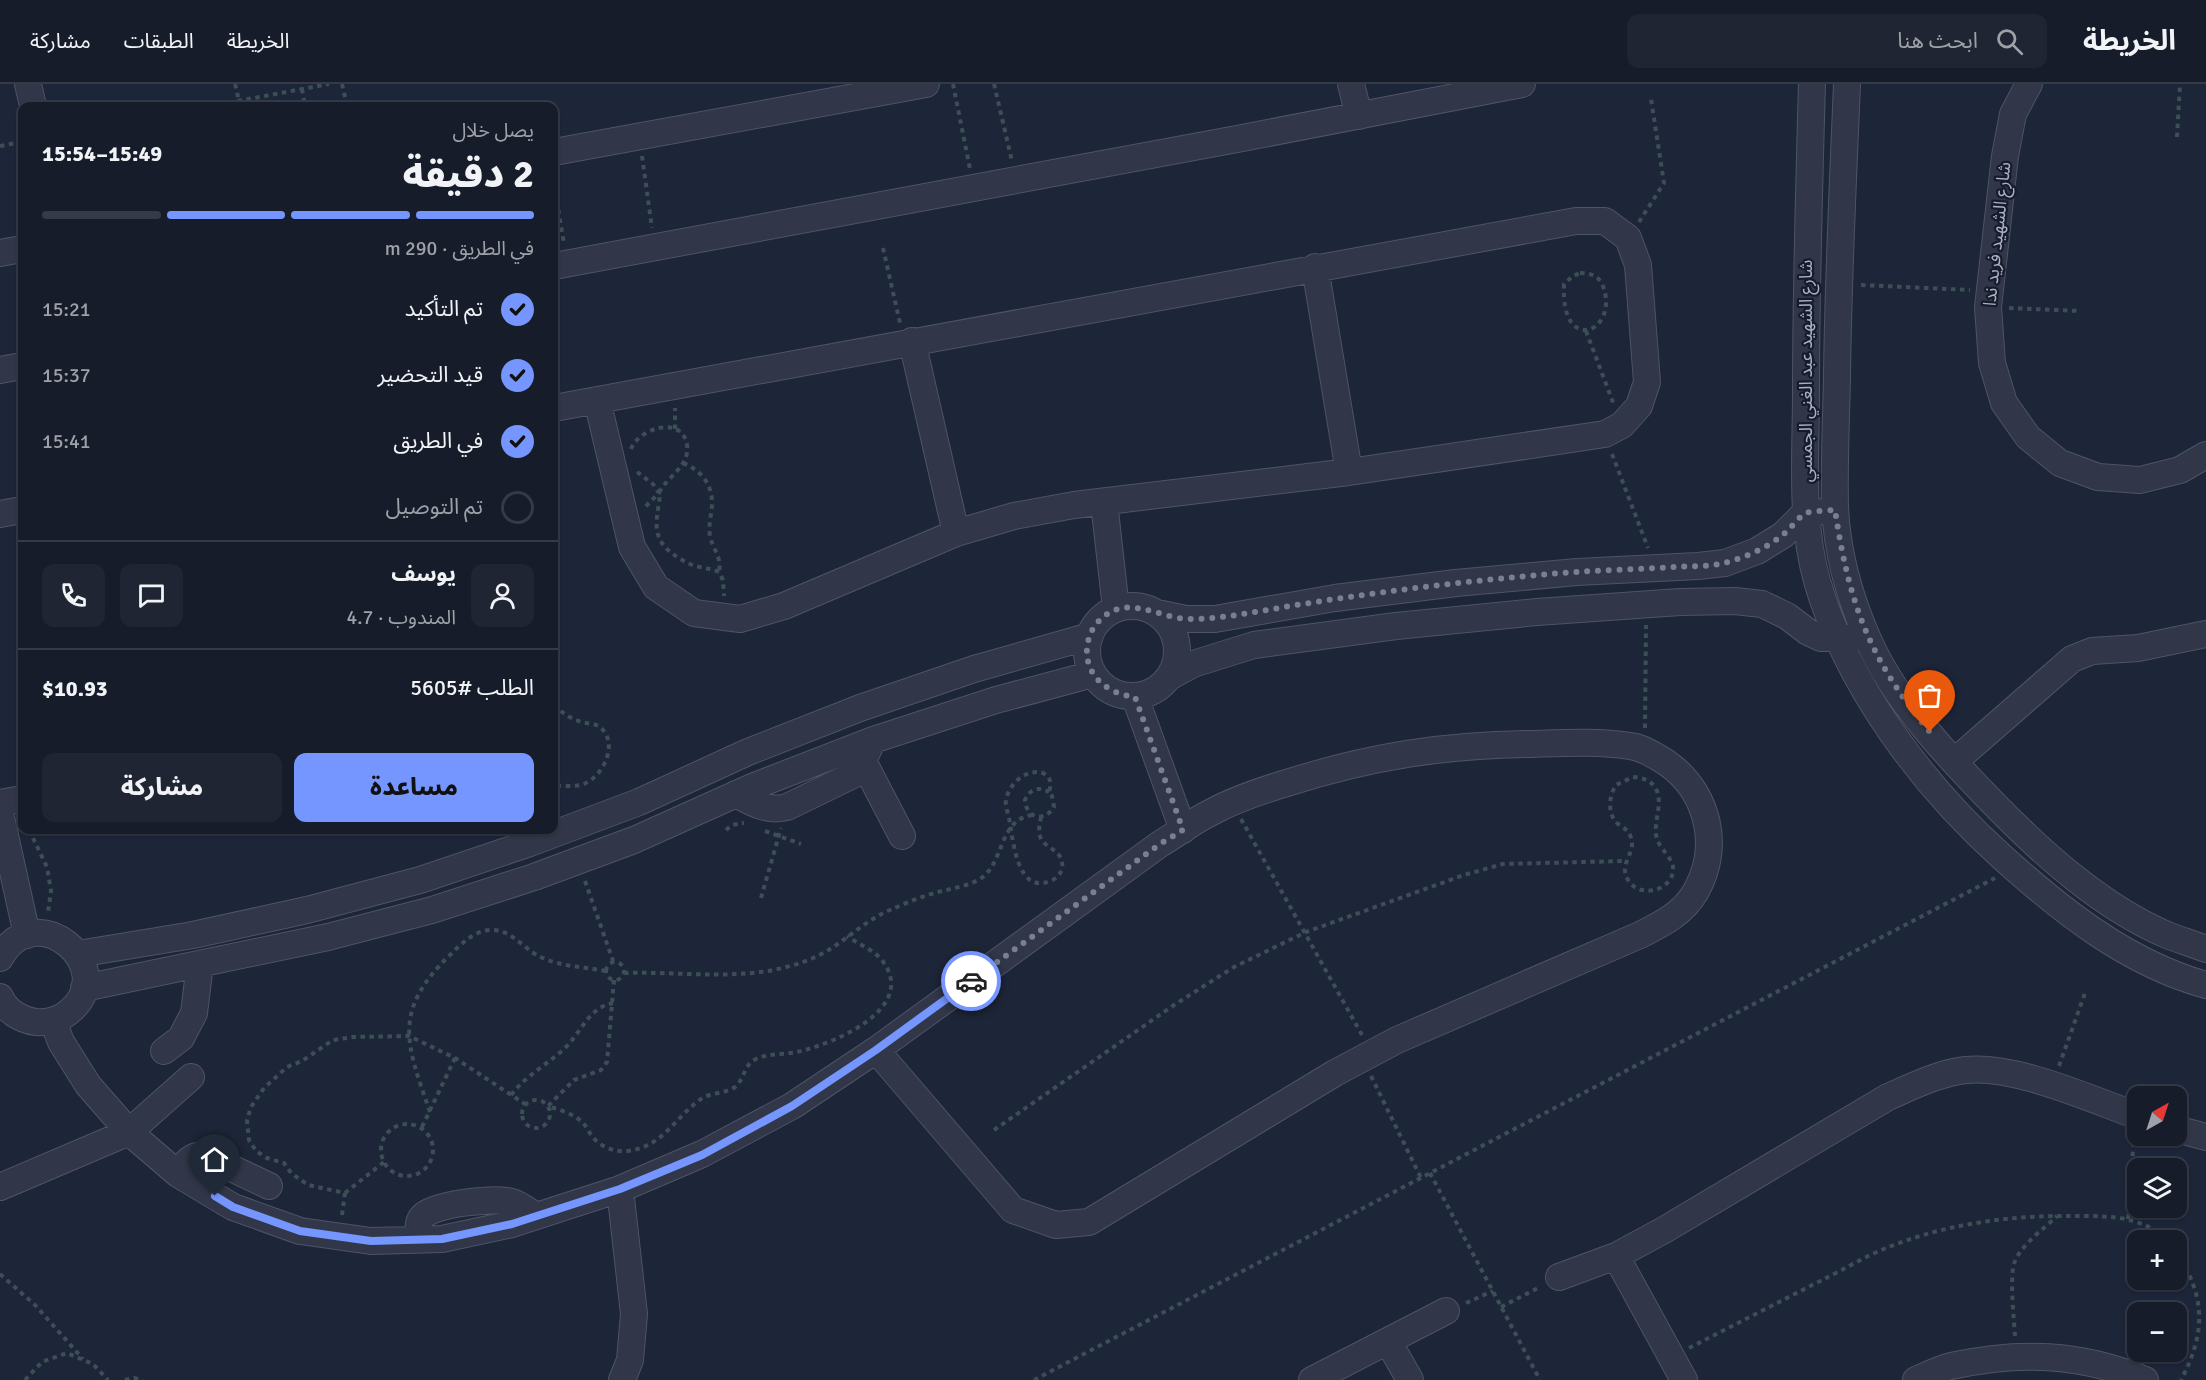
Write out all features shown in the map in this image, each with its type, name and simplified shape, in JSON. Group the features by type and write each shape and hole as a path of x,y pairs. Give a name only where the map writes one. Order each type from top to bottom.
{"street":[{"path":"28,84 32,102"},
{"path":"558,151 926,84"},
{"path":"1351,84 1359,116"},
{"path":"560,264 1522,84"},
{"name":"شارع الشهيد عبد الغني الجمسي","path":"1812,84 1807,269 1805,513 1817,580 1838,638 1867,692 1900,745 1939,794 1982,839 2089,929 2134,955 2185,979 2206,985"},
{"name":"شارع الشهيد عبد الغني الجمسي","path":"1847,84 1838,284 1835,510 1842,557 1853,598 1868,638 1885,671 1906,703 1955,761 2013,823 2110,904 2166,934 2206,949"},
{"name":"شارع الشهيد فريد ندا","path":"2029,84 2013,114 1988,299 1992,363 2004,403 2028,437 2060,463 2098,477 2140,480 2180,471 2206,455"},
{"path":"558,407 908,342 1315,267 1576,221 1605,221 1628,238 1638,265 1647,382 1639,406 1613,430 1349,472 1074,505 1014,516 956,533 784,606 740,620 694,613 656,587 632,547 597,400"},
{"path":"0,253 18,250"},
{"path":"1315,267 1349,472"},
{"path":"908,342 956,533"},
{"path":"0,370 18,367"},
{"path":"1104,502 1116,609"},
{"path":"1835,510 1805,513 1783,535 1757,551 1725,563 1576,572 1455,583 1335,598 1215,619 1186,619 1157,613 1144,607 1130,606 1116,609 1095,624 1089,636 1088,662 1093,674 1101,684 1123,696 1135,697 1149,694 1161,687 1171,676 1193,664 1254,645 1537,612 1646,604 1735,601 1762,604 1787,616 1808,632 1821,638 1868,638"},
{"path":"0,514 18,511"},
{"path":"1157,613 1171,629 1178,649 1171,676"},
{"path":"1955,761 2063,665 2081,654 2102,649 2138,648 2206,634"},
{"path":"558,832 628,806 748,752 860,708 974,669 1089,636"},
{"path":"84,988 328,938 432,910 534,877 634,840 736,794 868,751 996,700 1093,674"},
{"path":"1135,697 1183,830"},
{"path":"52,1021 61,1042 88,1085 129,1132 178,1174 233,1207 300,1231 371,1241 442,1239 512,1224 620,1189 702,1155 782,1112 876,1050 1160,844 1209,813 1257,792 1332,768 1406,752 1488,744 1573,743 1631,746 1645,750 1675,767 1697,794 1708,826 1707,860 1696,892 1674,918 1397,1040 1089,1222 1056,1225 1013,1210 876,1050"},
{"path":"736,794 762,807 776,810 787,807 844,782 857,773 868,751"},
{"path":"868,751 902,836"},
{"path":"0,803 18,800"},
{"path":"0,813 37,934"},
{"path":"78,954 193,935 307,910 420,880 554,834"},
{"path":"0,958 9,945 37,934 64,940 78,954 85,977 80,999 72,1009 52,1021 41,1023 19,1017 1,1000"},
{"path":"164,1051 181,1038 194,1013 200,964"},
{"path":"1559,1277 1616,1256 1888,1097 1927,1080 1966,1070 2006,1071 2127,1112"},
{"path":"0,1187 129,1132 191,1077"},
{"path":"2187,1132 2206,1137"},
{"path":"178,1174 189,1159 195,1155 204,1155 269,1186"},
{"path":"620,1189 634,1314 630,1360 622,1380"},
{"path":"1616,1256 1684,1380"},
{"path":"1312,1380 1446,1311"},
{"path":"1388,1341 1410,1380"},
{"path":"1916,1380 1949,1367 2016,1356 2062,1357 2114,1374 2145,1380"}],"path":[{"path":"235,84 238,101"},
{"path":"233,102 329,84"},
{"path":"342,84 346,102"},
{"path":"953,84 974,188"},
{"path":"994,84 1016,180"},
{"path":"2177,137 2180,84"},
{"path":"302,89 304,102"},
{"path":"1628,238 1664,183 1651,99"},
{"path":"639,136 655,247"},
{"path":"0,146 18,143"},
{"path":"558,237 560,264"},
{"path":"883,248 908,342"},
{"path":"1580,273 1595,276 1601,282 1605,294 1604,313 1600,322 1594,328 1586,331 1577,329 1572,323 1563,301 1564,284 1580,273"},
{"path":"1838,284 2080,311"},
{"path":"1586,331 1655,568"},
{"path":"626,524 659,493 683,463 687,443 684,436 675,429 665,426 649,431 638,438 630,451"},
{"path":"683,463 702,475 710,488 712,504 710,535 719,557 718,572 723,580 725,591 716,616"},
{"path":"635,470 653,484 659,493 656,528 662,545 692,565 718,572"},
{"path":"1645,750 1646,604"},
{"path":"558,708 572,718 598,726 608,738 609,747 603,767 596,776 582,785 558,786"},
{"path":"1041,817 1040,837 1045,844 1057,852 1062,862 1060,873 1052,881 1044,883 1036,882 1025,875 1015,854 1009,829 1006,800 1010,789 1017,781 1030,773 1043,773 1050,780 1049,792"},
{"path":"1642,778 1653,784 1657,791 1659,800 1655,828 1657,837 1672,864 1672,873 1668,882 1658,889 1639,890 1627,880 1624,872 1625,861 1631,853 1633,842 1629,832 1612,816 1610,803 1616,785 1624,780 1642,778"},
{"path":"624,973 711,975 770,971 812,959 832,950 864,923 888,911 927,895 967,885 979,879 993,864 1009,829 1023,817 1046,816 1054,807 1049,792 1038,788 1028,795 1025,806 1032,815"},
{"path":"1232,803 1306,932 1367,1056 1421,1178"},
{"path":"761,898 787,807"},
{"path":"31,834 47,867 51,891 37,934"},
{"path":"577,861 613,961"},
{"path":"994,1130 1174,1005 1234,967 1306,932 1464,874 1503,864 1625,861"},
{"path":"1034,1380 2014,868"},
{"path":"430,1112 411,1053 410,1010 445,960 465,941 478,932 492,930 505,932 537,955 550,961 564,966 605,971"},
{"path":"548,1106 550,1118 547,1124 535,1128 529,1126 522,1116 525,1104 529,1101 540,1100 580,1120 592,1137 608,1149 628,1151 640,1148 663,1136 700,1100 735,1087 740,1082 746,1068 755,1060 767,1056 796,1053 823,1044 862,1025 883,1007 889,996 891,984 889,973 876,954 847,936"},
{"path":"613,961 620,963 624,973 620,979 614,980 608,977 605,971 607,965 613,961"},
{"path":"548,1106 574,1080 601,1070 607,1062 614,980"},
{"path":"2052,1086 2085,993"},
{"path":"511,1095 525,1078 566,1047 594,1011 613,1003"},
{"path":"345,1193 308,1185 291,1173 285,1163 267,1158 256,1151 248,1134 247,1120 251,1107 264,1088 287,1066 302,1061 333,1040 352,1037 409,1036 455,1058 525,1104"},
{"path":"422,1127 455,1058"},
{"path":"405,1123 422,1127 432,1138 434,1153 428,1166 423,1172 409,1176 402,1176 388,1168 381,1154 381,1145 389,1130 405,1123"},
{"path":"2128,1219 2134,1146"},
{"path":"339,1236 345,1193 384,1162"},
{"path":"1430,1173 1540,1380"},
{"path":"2016,1356 2013,1275 2015,1261 2034,1238 2058,1216"},
{"path":"1671,1357 1888,1247 1929,1234 1978,1222 2058,1216 2113,1216 2141,1222 2153,1230"},
{"path":"2181,1380 2190,1364 2201,1316 2200,1296 2187,1267"},
{"path":"0,1274 35,1305 83,1359"},
{"path":"1501,1307 1559,1277"},
{"path":"1446,1311 1493,1291"},
{"path":"24,1380 42,1362 68,1353 83,1359 101,1371 108,1380"},
{"path":"125,1380 134,1378 143,1380"}],"way so far":[{"path":"971,981 1160,844 1183,830 1135,697 1123,696 1101,684 1093,674 1088,662 1089,636 1095,624 1116,609 1130,606 1144,607 1157,613 1186,619 1215,619 1335,598 1455,583 1576,572 1725,563 1757,551 1783,535 1805,513 1835,510 1842,557 1853,598 1868,638 1885,671 1906,703 1930,732"}],"route":[{"path":"215,1196 233,1207 300,1231 371,1241 442,1239 512,1224 620,1189 702,1155 792,1106 876,1050 971,981"}]}
